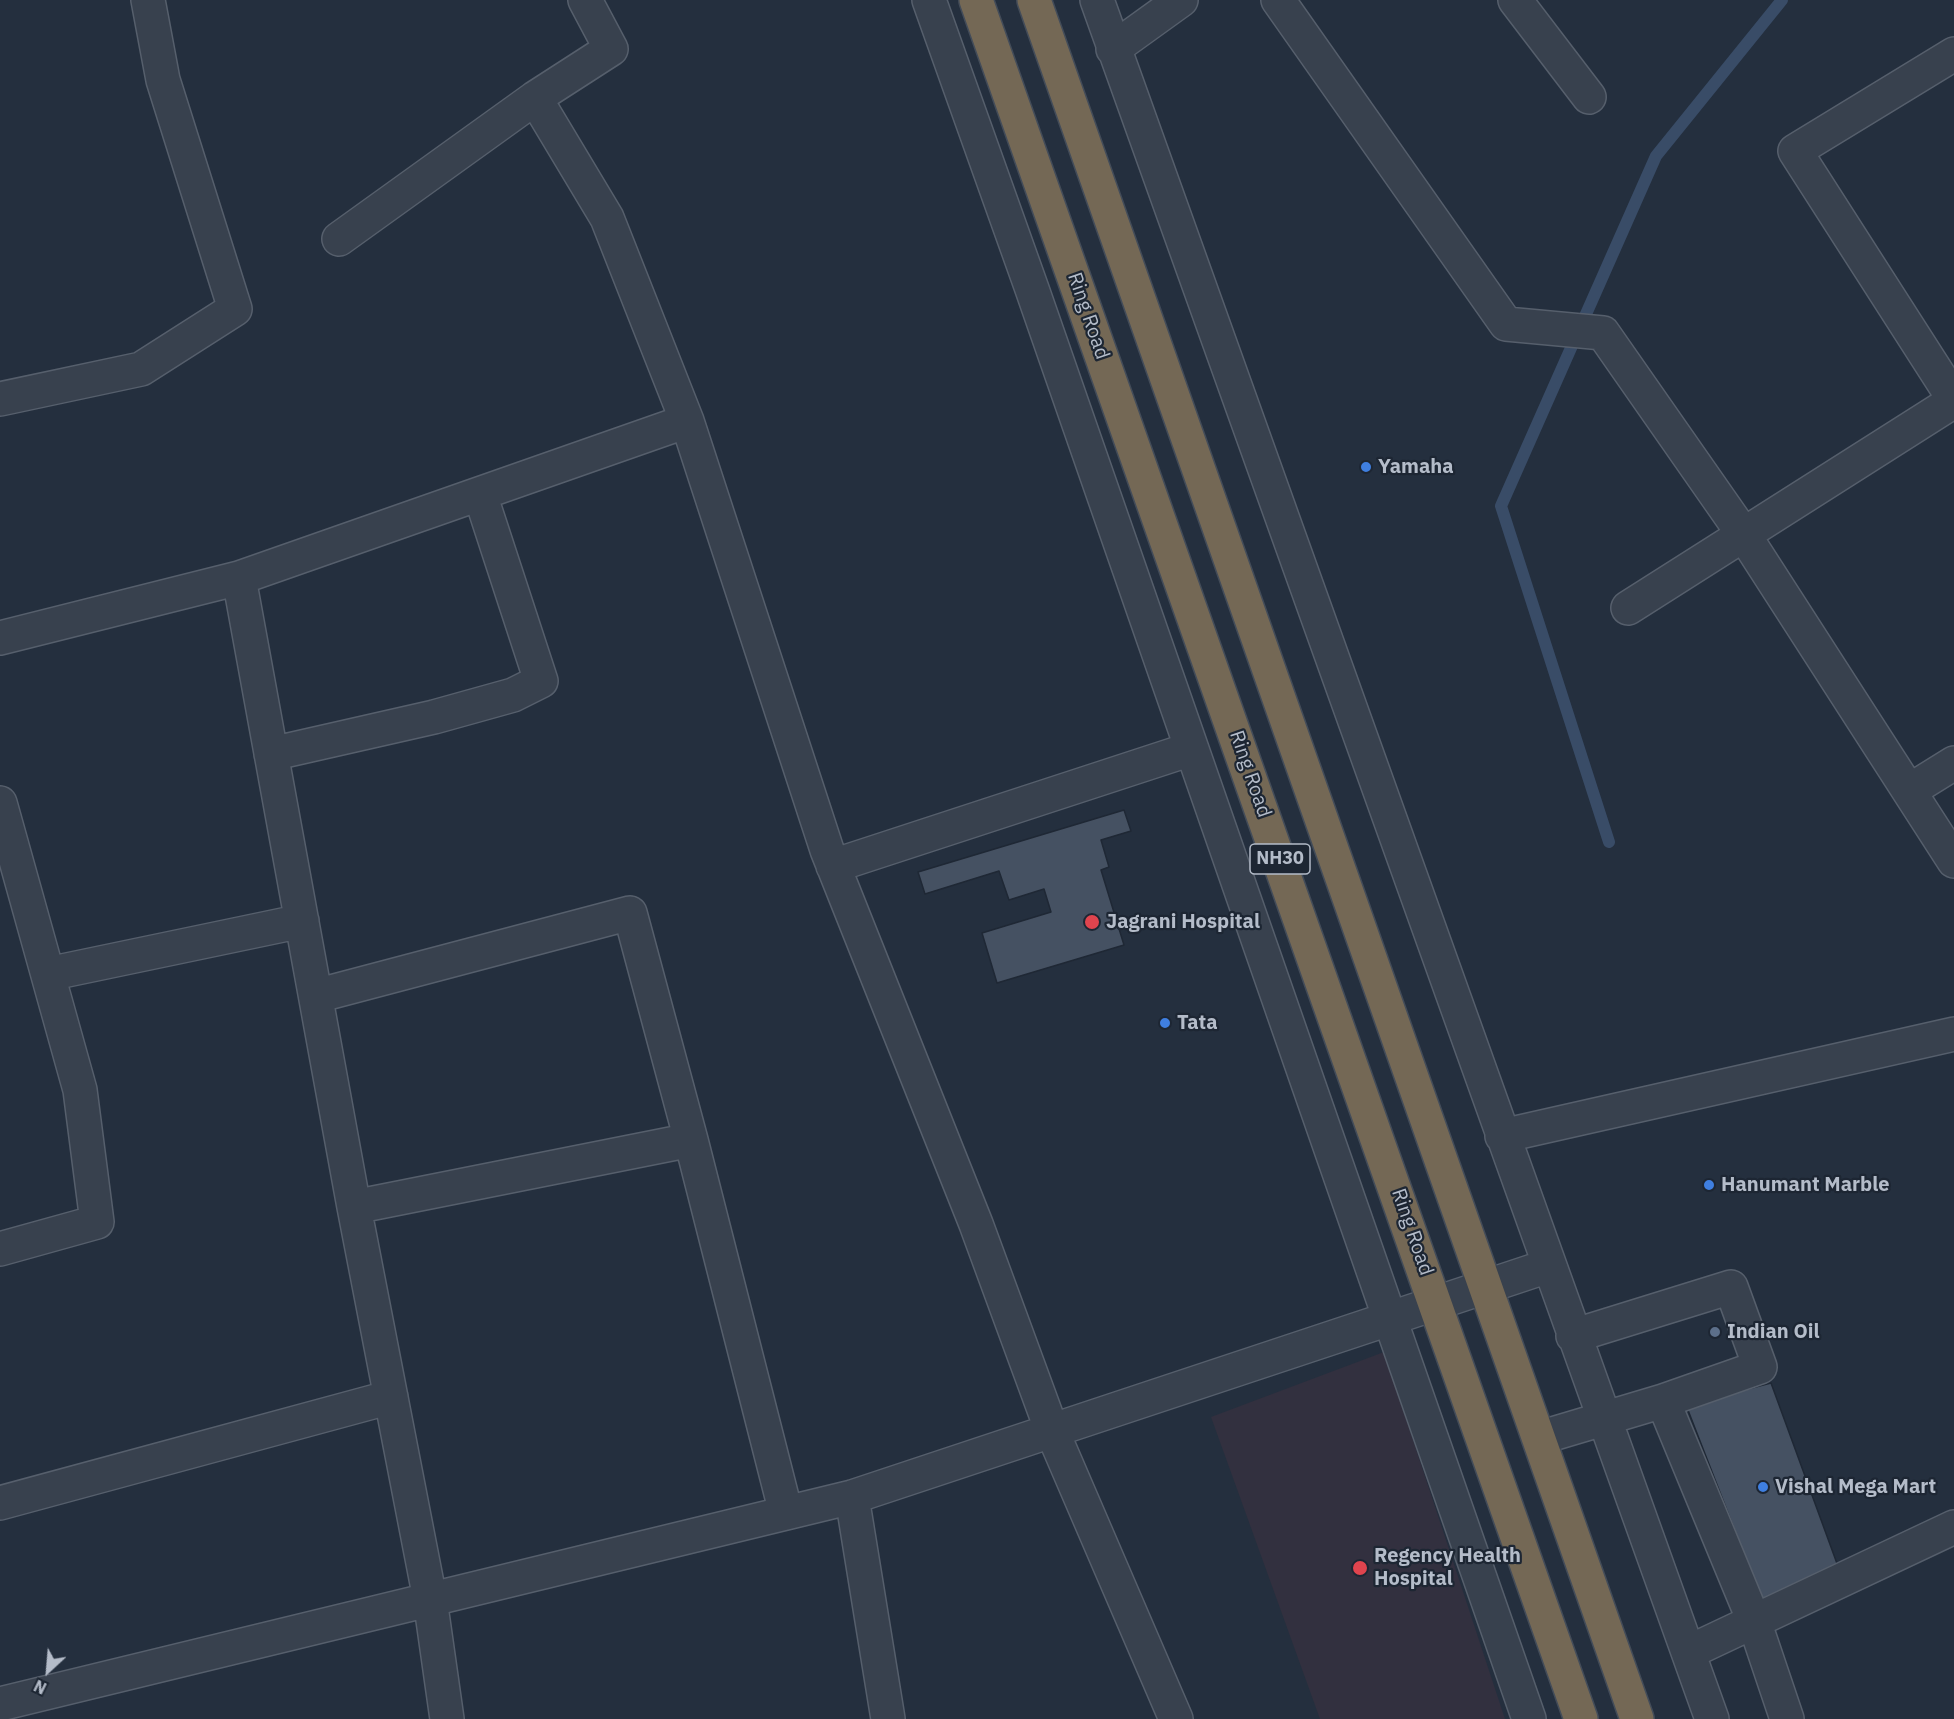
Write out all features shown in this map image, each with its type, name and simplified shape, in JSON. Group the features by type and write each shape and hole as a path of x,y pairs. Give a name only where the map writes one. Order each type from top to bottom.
{"highway":[{"name":"Ring Road","path":"976,0 1437,1303 1581,1719"},
{"name":"NH30","path":"1034,0 1099,192 1637,1719"}],"street":[{"path":"0,399 141,369 235,309 163,80 148,0"},
{"path":"339,239 535,98 611,49 585,0"},
{"path":"928,0 1032,289 1528,1719"},
{"path":"1097,0 1573,1336 1712,1719"},
{"path":"1113,49 1181,0"},
{"path":"1278,0 1506,324 1603,333 1744,535 1954,861"},
{"path":"1515,0 1589,97"},
{"path":"1628,608 1954,400 1795,151 1954,54"},
{"path":"535,98 607,218 687,421 833,866 976,1224 1052,1431 1176,1719"},
{"path":"0,638 239,578 687,421"},
{"path":"271,754 446,714 513,695 541,681 480,494"},
{"path":"239,578 354,1207 430,1599 447,1719"},
{"path":"833,866 1191,749"},
{"path":"1909,791 1954,763"},
{"path":"0,803 7,858 48,974 80,1090 97,1222 0,1249"},
{"path":"316,996 630,914 691,1140 786,1513"},
{"path":"48,974 302,921"},
{"path":"1502,1136 1954,1034"},
{"path":"354,1207 691,1140"},
{"path":"0,1704 852,1497 1548,1266"},
{"path":"1539,1438 1664,1401 1760,1367 1731,1287 1573,1336"},
{"path":"0,1503 391,1397"},
{"path":"1664,1401 1754,1621 1787,1719"},
{"path":"852,1497 888,1719"},
{"path":"1689,1652 1954,1527"}],"shaded area":[{"name":"Regency Health Hospital","path":"1384,1352 1505,1719 1320,1719 1211,1417"}],"building":[{"path":"1124,810 1131,831 1101,840 1109,867 1101,870 1124,945 997,983 982,933 1051,912 1044,889 1009,900 999,871 925,894 918,872"},
{"name":"Vishal Mega Mart","path":"1771,1383 1839,1569 1763,1603 1686,1405"}],"waterway":[{"path":"1609,842 1501,506 1656,156 1782,0"}],"place":[{"name":"Yamaha","path":"1366,467"},
{"name":"Jagrani Hospital","path":"1092,922"},
{"name":"Tata","path":"1165,1023"},
{"name":"Hanumant Marble","path":"1709,1185"},
{"name":"Indian Oil","path":"1715,1332"},
{"name":"Vishal Mega Mart","path":"1763,1487"},
{"name":"Regency Health Hospital","path":"1360,1568"}]}
